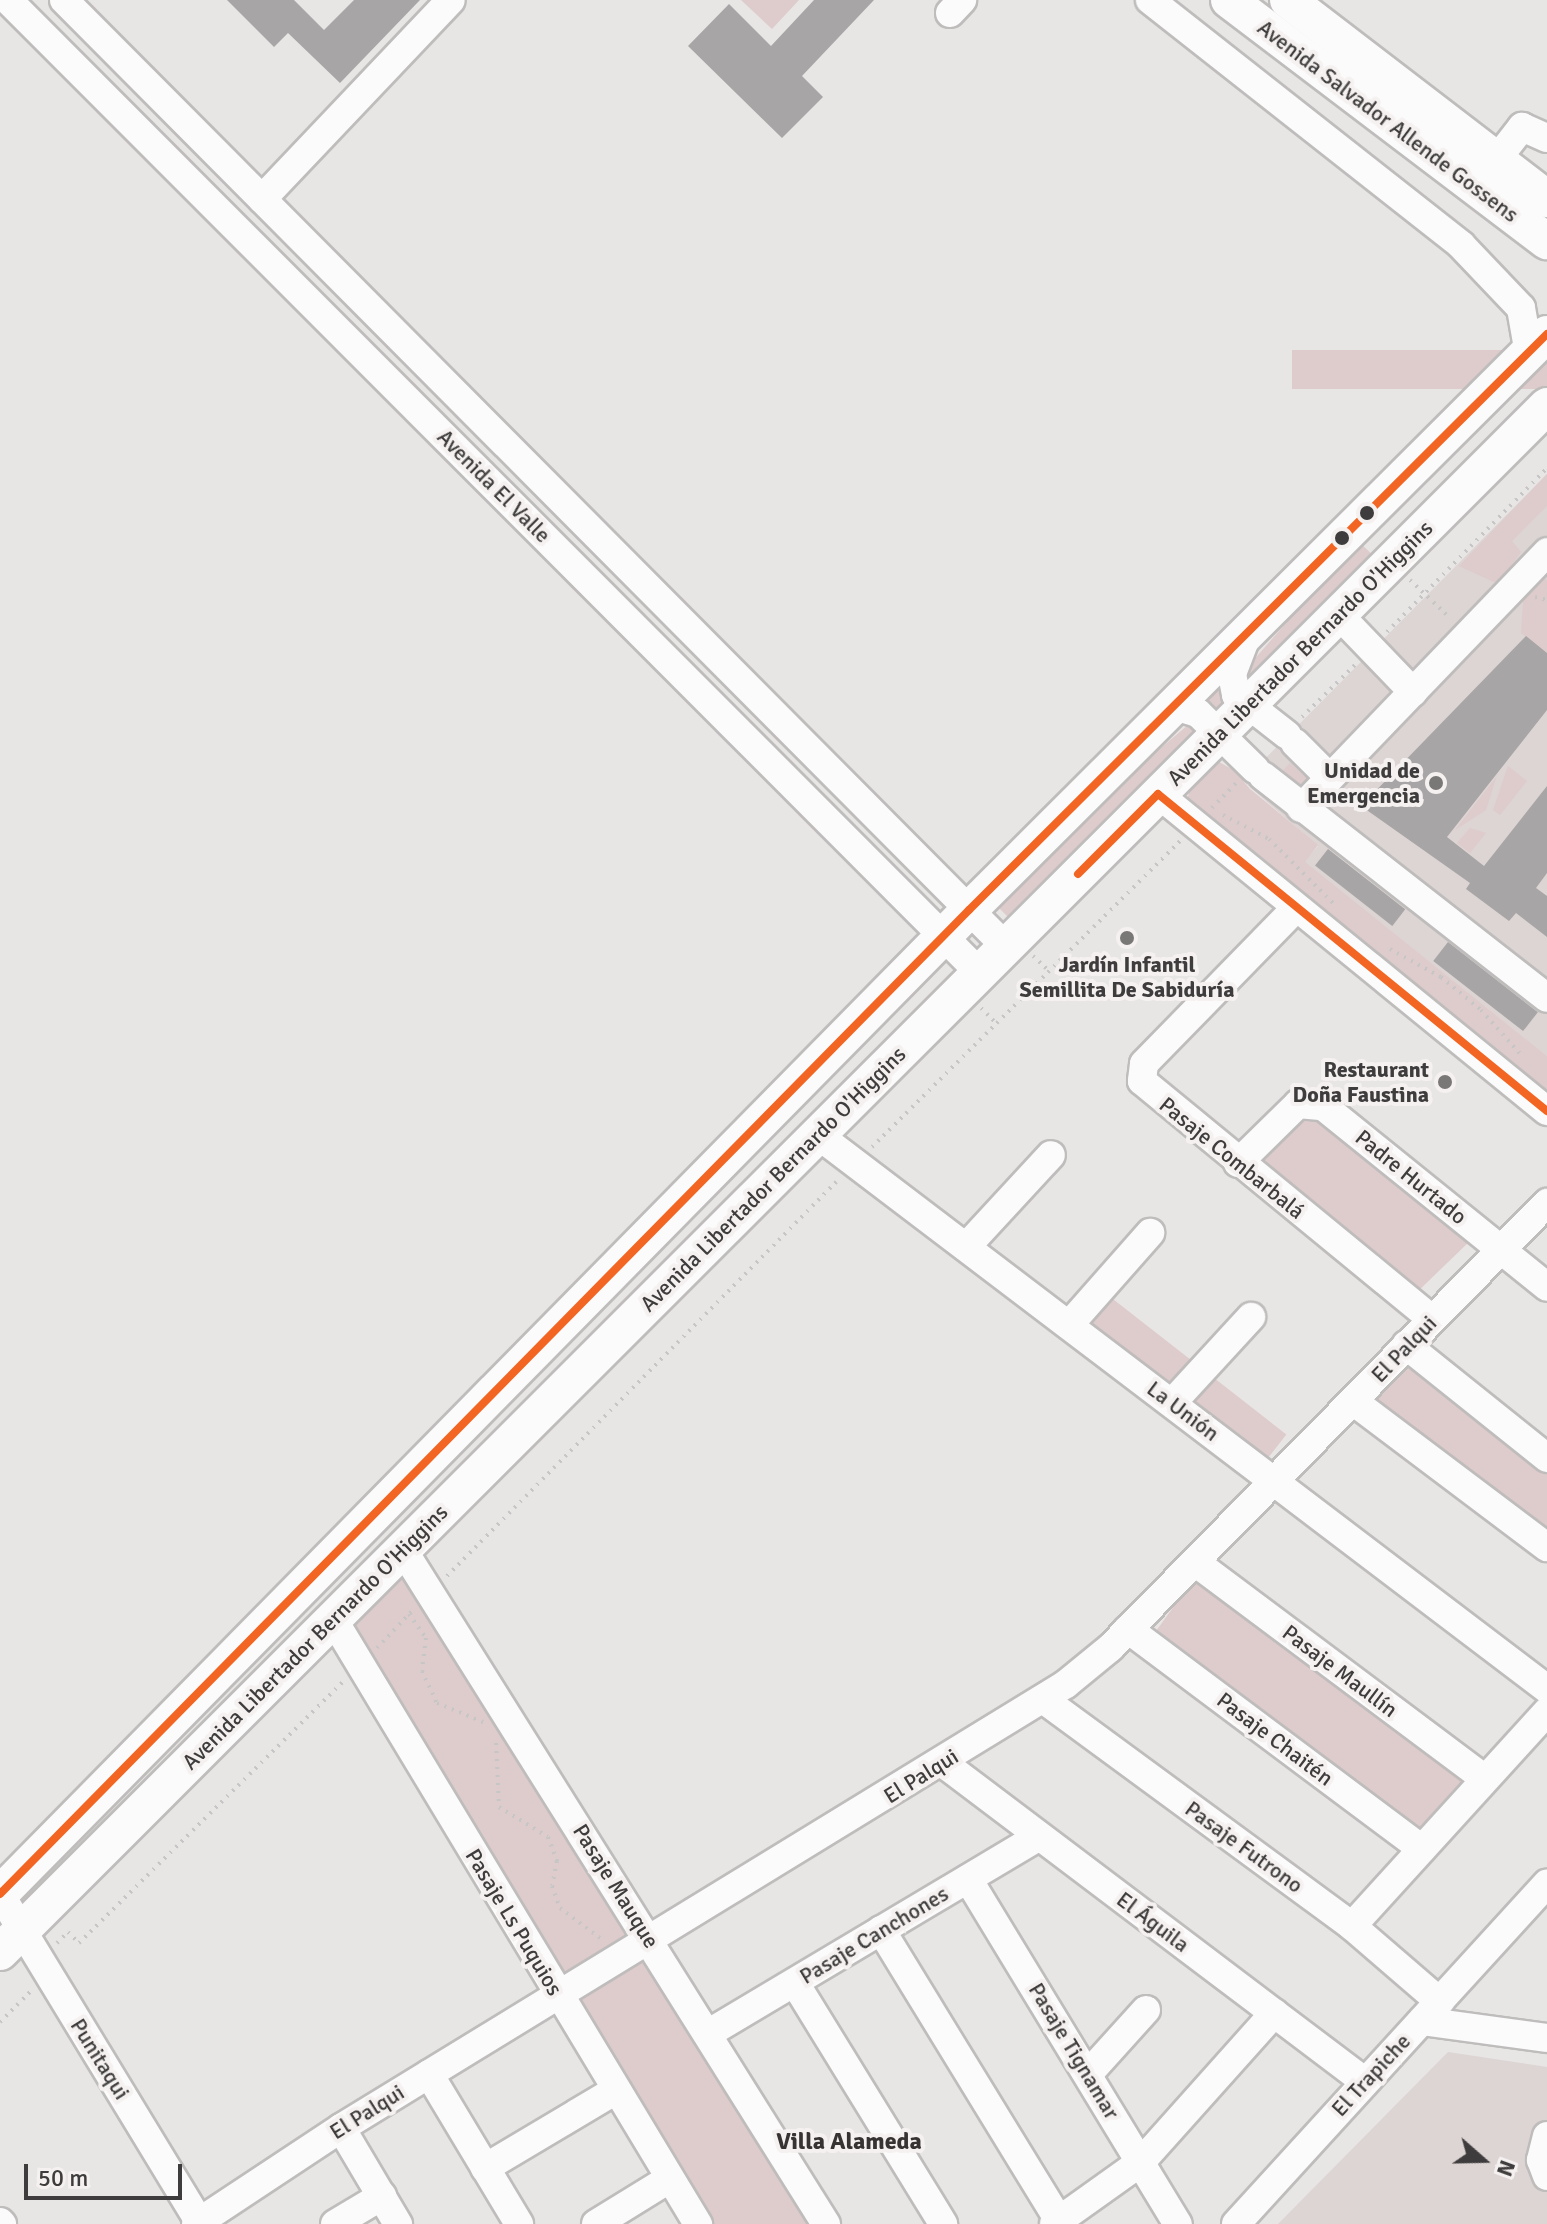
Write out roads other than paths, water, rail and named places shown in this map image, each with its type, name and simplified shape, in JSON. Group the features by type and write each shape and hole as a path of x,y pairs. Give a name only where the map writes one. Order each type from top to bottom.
{"main road":[{"name":"Avenida Salvador Allende Gossens","path":"1229,0 1547,241"},
{"name":"Avenida Salvador Allende Gossens","path":"1288,0 1547,199"},
{"name":"Avenida Libertador Bernardo O'Higgins","path":"0,1894 969,910 1246,638 1538,344"},
{"name":"Avenida Libertador Bernardo O'Higgins","path":"6,1944 1545,409"}],"street":[{"name":"Avenida El Valle","path":"8,0 980,973"},
{"name":"Avenida El Valle","path":"64,0 1006,947"},
{"path":"262,199 451,0"},
{"path":"1150,0 1461,245 1521,308 1538,344"},
{"path":"1497,159 1522,127 1547,138"},
{"path":"1301,808 1547,552"},
{"path":"1344,610 1418,687"},
{"path":"1246,638 1232,686 1329,777"},
{"path":"1175,706 1198,713 1301,808 1547,998"},
{"path":"1158,794 1202,818 1295,909 1547,1111"},
{"name":"Pasaje Combarbalá","path":"1295,909 1144,1064 1141,1072 1149,1091 1432,1319"},
{"name":"Padre Hurtado","path":"1238,1163 1298,1104 1312,1102 1547,1287"},
{"name":"La Unión","path":"818,1135 1547,1689"},
{"path":"966,1247 1051,1155"},
{"name":"El Palqui","path":"199,2223 341,2128 943,1763 1043,1699 1128,1629 1547,1203"},
{"path":"1069,1325 1150,1233"},
{"path":"1172,1403 1251,1317"},
{"path":"1406,1345 1547,1458"},
{"path":"1353,1401 1547,1547"},
{"name":"Pasaje Mauque","path":"403,1550 709,2033 826,2224"},
{"name":"Pasaje Maullín","path":"1195,1562 1485,1779"},
{"name":"Pasaje Ls Puquios","path":"333,1619 698,2224"},
{"name":"Pasaje Chaitén","path":"1128,1629 1422,1849"},
{"name":"Pasaje Futrono","path":"1043,1699 1352,1926 1431,2011"},
{"path":"1352,1926 1547,1712"},
{"name":"El Águila","path":"943,1763 1364,2081"},
{"name":"Pasaje Canchones","path":"709,2033 1039,1836"},
{"name":"Pasaje Tignamar","path":"968,1879 1089,2073 1178,2224"},
{"path":"1431,2011 1547,1884"},
{"name":"Punitaqui","path":"0,1894 6,1944 199,2223"},
{"path":"881,1930 1057,2222 1141,2162 1274,2013"},
{"path":"795,1983 943,2224"},
{"path":"1089,2073 1146,2010"},
{"name":"El Trapiche","path":"1236,2224 1431,2011 1547,2038"},
{"path":"429,2074 519,2224"},
{"path":"485,2168 616,2090"},
{"path":"341,2128 398,2224"},
{"path":"1547,2136 1541,2160 1547,2176"},
{"path":"596,2224 669,2179"},
{"path":"335,2224 382,2196"}],"place":[{"name":"Unidad de Emergencia","path":"1436,783"},
{"name":"Jardín Infantil Semillita De Sabiduría","path":"1127,938"},
{"name":"Restaurant Doña Faustina","path":"1445,1082"}],"district":[{"name":"Villa Alameda","path":"849,2142"}]}
